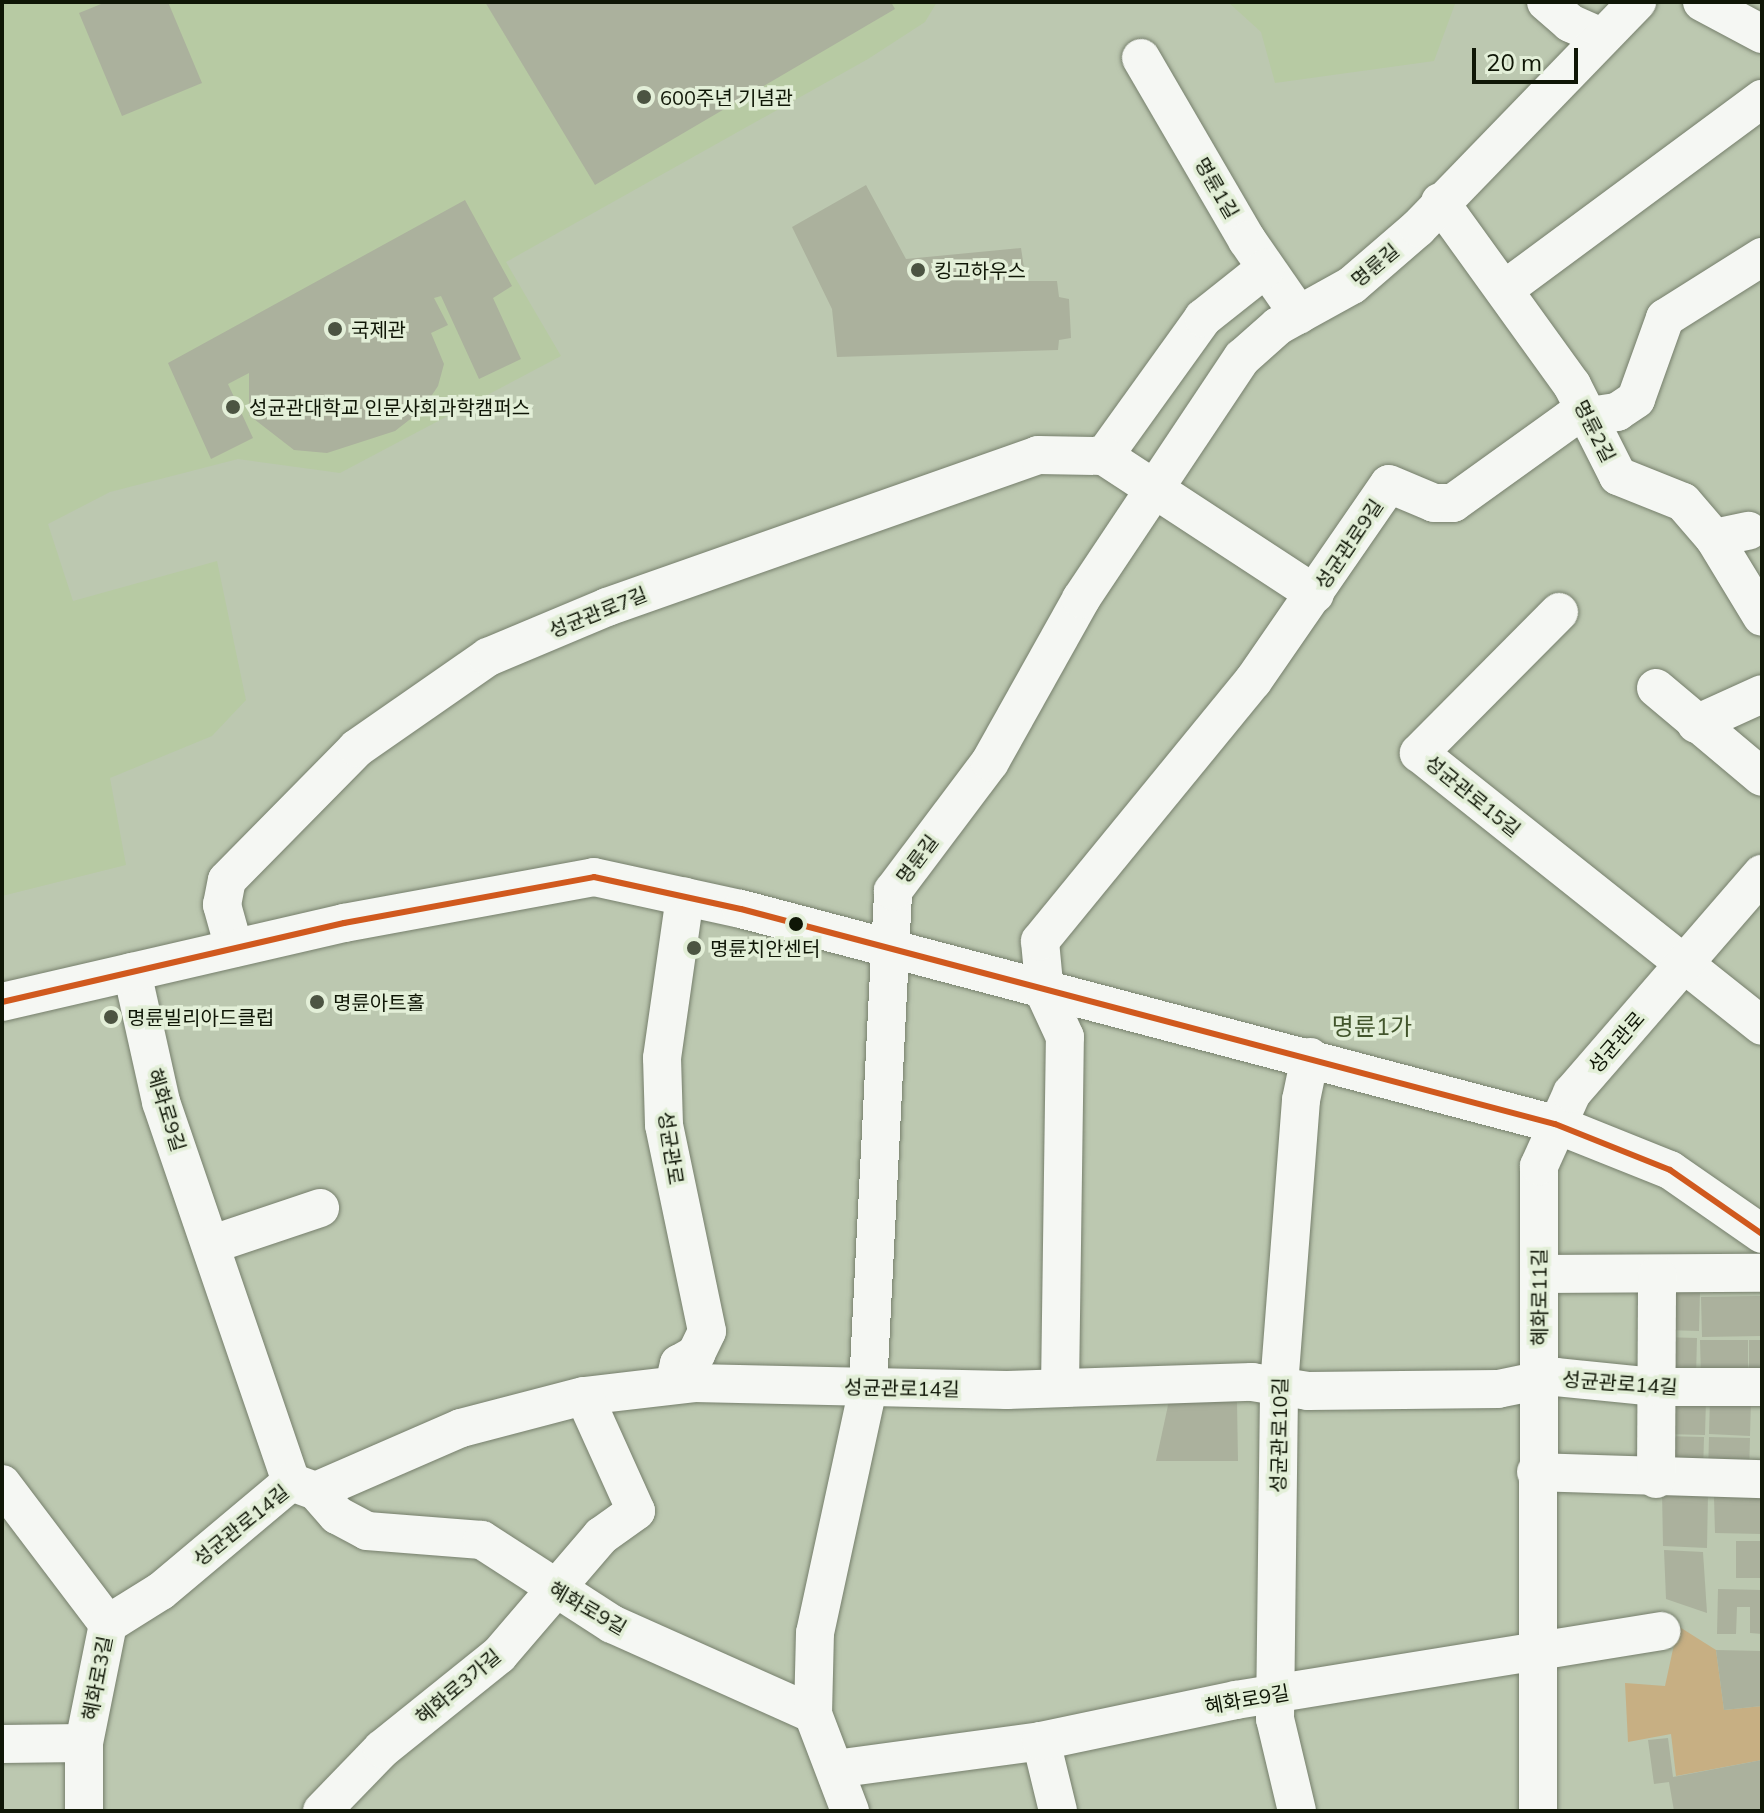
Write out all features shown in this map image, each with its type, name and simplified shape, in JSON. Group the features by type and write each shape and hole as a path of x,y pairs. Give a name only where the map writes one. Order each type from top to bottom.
{"street":[{"path":"1546,2 1570,23 1596,19"},
{"name":"명륜길","path":"813,1714 815,1633 868,1387 893,891 990,762 1081,599 1242,358 1299,315 1352,285 1440,202 1596,19 1637,2"},
{"path":"1702,2 1751,20"},
{"name":"명륜1길","path":"1141,58 1266,268 1299,315"},
{"path":"1505,289 1762,99"},
{"name":"명륜2길","path":"1440,202 1505,289 1589,418 1618,476 1683,502 1731,535 1762,617"},
{"name":"성균관로9길","path":"1045,994 1040,941 1253,681 1389,484 1434,503 1453,503 1570,419 1589,418 1636,399 1665,318 1762,257"},
{"path":"1266,268 1203,318 1104,456 1315,594"},
{"name":"성균관로7길","path":"234,948 222,905 227,880 357,748 488,657 621,602 1038,455 1104,456"},
{"name":"성균관로15길","path":"1559,612 1419,753 1762,1026"},
{"path":"1656,688 1762,777"},
{"path":"1696,724 1762,694"},
{"path":"1683,964 1762,874"},
{"path":"2,1002 234,948 594,877 888,948 1045,994 1310,1057 1555,1124 1670,1170 1762,1234"},
{"name":"성균관로","path":"674,1385 679,1364 696,1354 707,1331 664,1125 662,1058 685,897"},
{"name":"성균관로","path":"1555,1124 1572,1093 1683,964"},
{"name":"혜화로9길","path":"132,972 161,1102 303,1486 337,1515 367,1531 482,1540 552,1588 711,1673 813,1714"},
{"path":"1045,994 1065,1037 1060,1388"},
{"name":"성균관로10길","path":"1297,1811 1275,1719 1279,1386 1301,1100 1310,1057"},
{"name":"혜화로11길","path":"1538,1811 1536,1472 1539,1166 1555,1124"},
{"path":"213,1244 320,1208"},
{"path":"1539,1274 1762,1273"},
{"path":"1656,1479 1657,1275"},
{"name":"성균관로14길","path":"108,1624 161,1591 303,1486 461,1428 584,1396 674,1385 1279,1386 1308,1391 1498,1389 1556,1377 1657,1387 1762,1387"},
{"name":"혜화로3가길","path":"322,1811 382,1749 499,1655 552,1588 601,1536 636,1511 584,1396"},
{"path":"1536,1472 1656,1479 1762,1479"},
{"name":"혜화로3길","path":"2,1484 108,1624 84,1743 84,1811"},
{"name":"혜화로9길","path":"835,1769 1041,1741 1276,1694 1661,1631"},
{"path":"813,1714 850,1811"},
{"path":"1041,1741 1058,1811"},
{"path":"2,1744 84,1743"}],"shaded area":[{"name":"성균관대학교 인문사회과학캠퍼스","path":"2,2 937,2 925,22 868,59 506,262 561,356 340,473 238,459 110,492 48,524 73,601 217,561 246,700 212,736 110,778 126,865 2,896"},
{"path":"1228,2 1455,4 1434,61 1275,83 1261,32"},
{"path":"1678,1626 1716,1650 1724,1710 1762,1706 1762,1760 1676,1776 1671,1734 1628,1742 1625,1683 1665,1686"}],"building":[{"path":"106,2 168,2 202,83 122,116 79,13"},
{"name":"600주년 기념관","path":"485,2 891,2 895,9 595,185"},
{"name":"킹고하우스","path":"866,185 906,259 1021,248 1026,281 1057,281 1059,297 1069,299 1071,338 1059,340 1058,350 837,357 832,309 792,227"},
{"name":"국제관","path":"465,200 512,286 493,298 521,359 479,379 441,296 434,298 448,325 431,333 444,364 438,386 422,410 395,431 327,453 294,450 249,415 249,373 228,384 253,438 211,459 168,363"},
{"path":"1664,1291 1700,1292 1699,1331 1664,1330"},
{"path":"1762,1296 1762,1336 1702,1337 1701,1297"},
{"path":"1661,1337 1697,1338 1696,1378 1660,1376"},
{"path":"1700,1340 1748,1340 1748,1378 1701,1378"},
{"path":"1749,1340 1762,1340 1762,1378 1749,1378"},
{"path":"1170,1396 1237,1401 1238,1461 1156,1461"},
{"path":"1665,1398 1706,1399 1705,1435 1664,1434"},
{"path":"1710,1398 1751,1399 1750,1436 1709,1434"},
{"path":"1663,1436 1704,1437 1703,1473 1663,1472"},
{"path":"1709,1437 1750,1438 1749,1474 1708,1473"},
{"path":"1662,1492 1708,1494 1707,1548 1663,1546"},
{"path":"1714,1497 1762,1497 1762,1534 1715,1533"},
{"path":"1736,1541 1762,1541 1762,1578 1736,1578"},
{"path":"1664,1550 1703,1552 1707,1613 1666,1599"},
{"path":"1718,1589 1762,1590 1762,1634 1750,1633 1750,1607 1737,1607 1736,1634 1717,1634"},
{"path":"1716,1650 1762,1651 1762,1706 1724,1710"},
{"path":"1668,1738 1673,1777 1762,1760 1762,1811 1674,1811 1669,1782 1654,1784 1648,1740"}],"transit line":[{"path":"2,1002 344,923 594,877 741,909 1555,1124 1670,1170 1762,1234"}],"place":[{"name":"600주년 기념관","path":"644,97"},
{"name":"킹고하우스","path":"918,270"},
{"name":"국제관","path":"335,329"},
{"name":"성균관대학교 인문사회과학캠퍼스","path":"233,407"},
{"name":"명륜치안센터","path":"694,948"},
{"name":"명륜아트홀","path":"317,1002"},
{"name":"명륜빌리아드클럽","path":"111,1017"}],"district":[{"name":"명륜1가","path":"1372,1027"}]}
